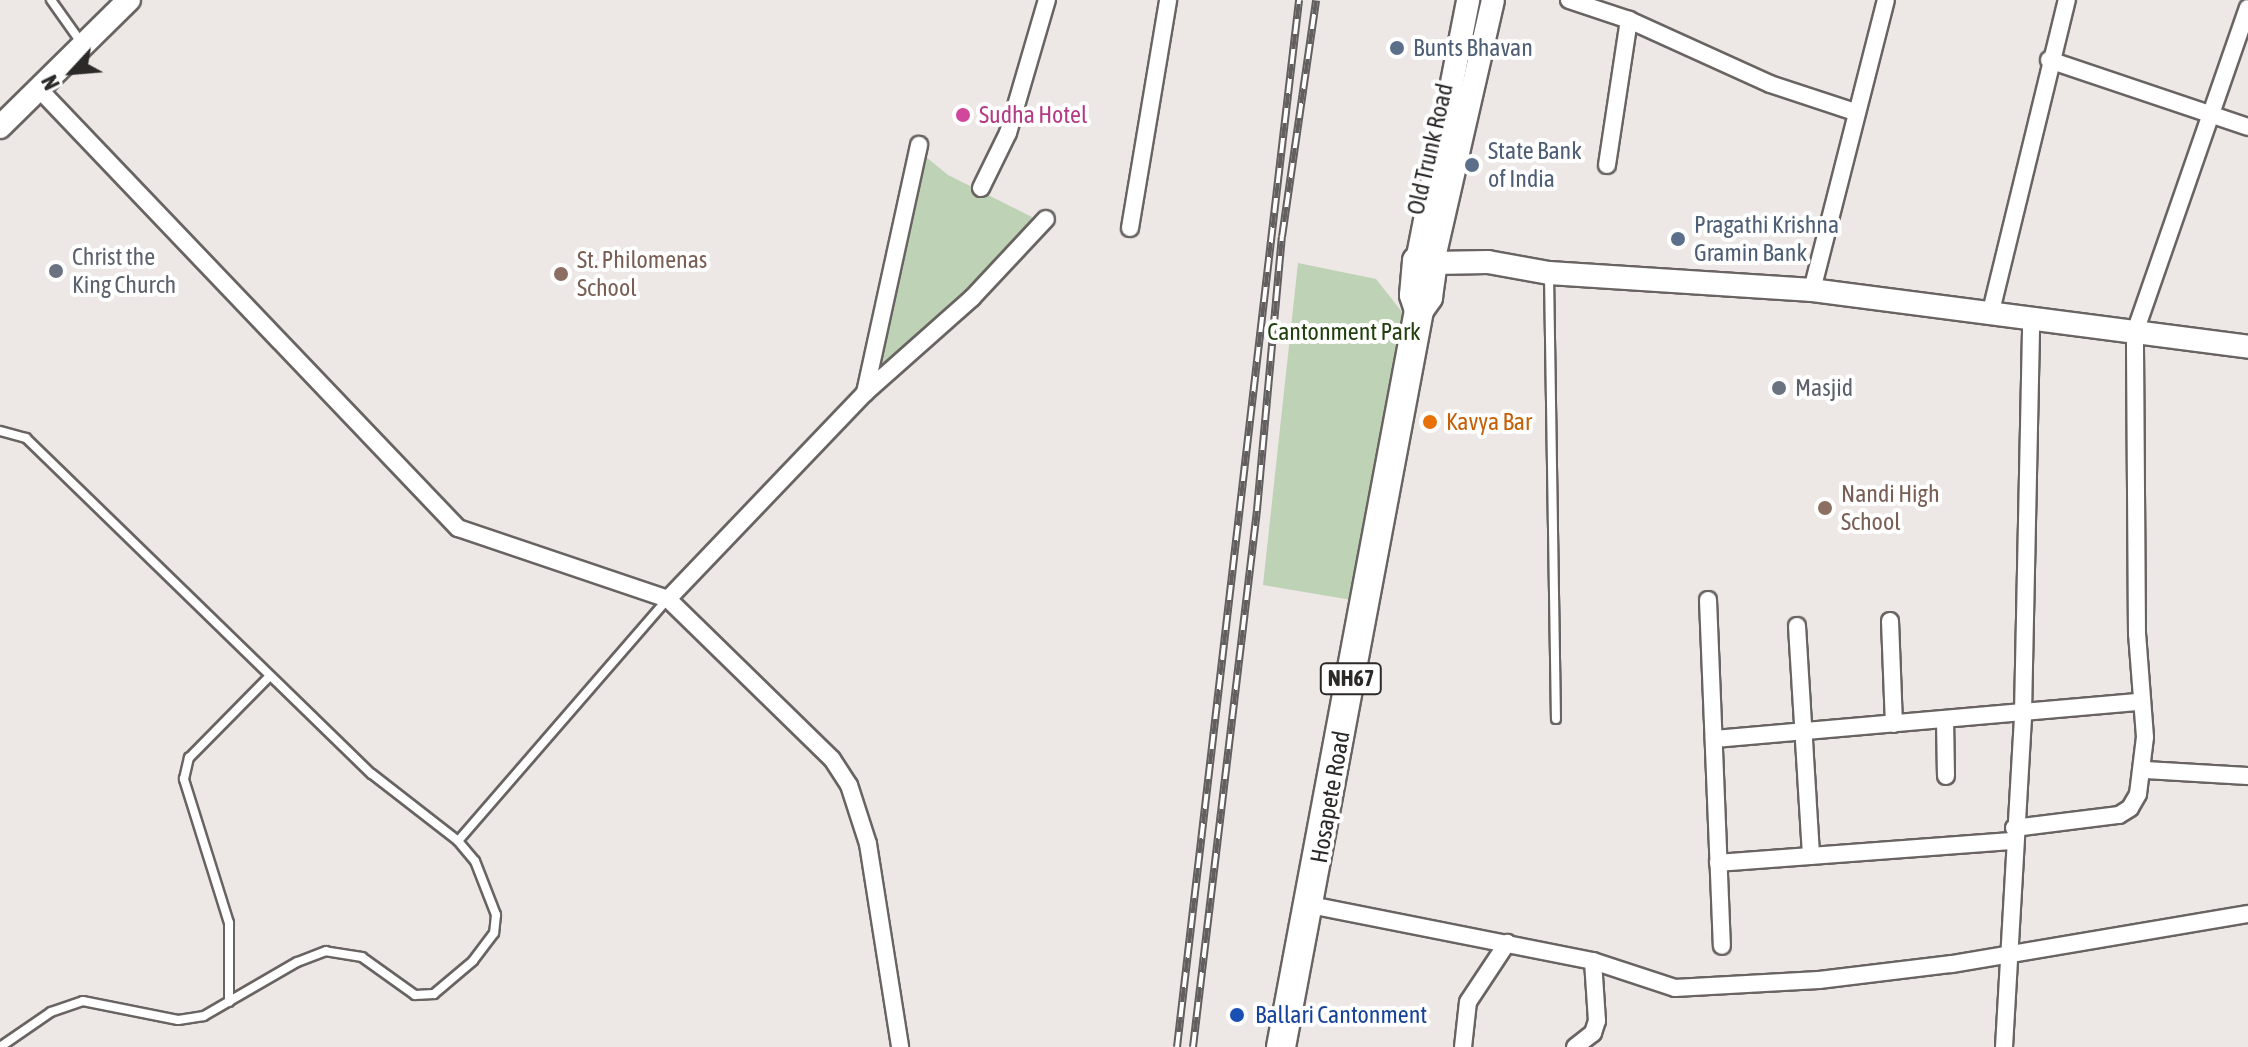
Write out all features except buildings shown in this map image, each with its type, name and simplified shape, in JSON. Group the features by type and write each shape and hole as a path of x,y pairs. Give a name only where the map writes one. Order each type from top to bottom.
{"highway":[{"name":"Hosapete Road","path":"1281,1047 1419,310 1414,295 1425,262"}],"street":[{"path":"0,127 129,0"},
{"path":"981,188 1008,133 1047,0"},
{"path":"1130,228 1168,0"},
{"name":"Old Trunk Road","path":"1425,262 1468,0"},
{"name":"Old Trunk Road","path":"1425,262 1493,0"},
{"path":"1569,0 1629,20 1770,84 1855,112"},
{"path":"1812,290 1886,0"},
{"path":"1991,311 2049,60 2067,0"},
{"path":"1718,863 2014,834 2119,815 2130,808 2145,770 2140,702 2135,332 2208,112 2248,8"},
{"path":"1607,165 1629,20"},
{"path":"2049,60 2248,127"},
{"path":"39,89 458,528 668,599 832,759 849,785 868,844 900,1047"},
{"path":"865,393 919,145"},
{"path":"668,599 865,393 972,298 1046,219"},
{"path":"1425,262 1488,262 1549,273 1812,290 2031,316 2248,347"},
{"path":"2004,1047 2013,952 2014,834 2023,713 2031,316"},
{"path":"1708,600 1722,946"},
{"path":"1890,621 1894,724"},
{"path":"1797,626 1811,856"},
{"path":"1714,739 2140,702"},
{"path":"1945,719 1946,776"},
{"path":"2145,770 2248,776"},
{"path":"1310,905 1593,961 1675,988 1819,980 2248,914"},
{"path":"1463,1047 1468,1002 1507,943"},
{"path":"1575,1047 1593,1033 1597,1021 1593,961"}],"lane":[{"path":"51,0 83,46"},
{"path":"1549,273 1556,719"},
{"path":"0,431 26,438 372,774 458,841 475,861 496,915 494,933 450,984 434,994 415,995 362,957 326,951 204,1016 178,1020 83,1001 51,1012 0,1047"},
{"path":"458,841 668,599"},
{"path":"229,1002 229,923 184,779 189,758 270,676"}],"green space":[{"path":"920,152 948,175 1040,221 969,296 874,381"},
{"name":"Cantonment Park","path":"1298,263 1376,279 1402,312 1352,600 1263,585"}],"railway":[{"path":"1177,1047 1299,0"},
{"path":"1193,1047 1257,510 1282,237 1316,0"}],"place":[{"name":"Bunts Bhavan","path":"1397,48"},
{"name":"Sudha Hotel","path":"963,115"},
{"name":"State Bank of India","path":"1472,165"},
{"name":"Pragathi Krishna Gramin Bank","path":"1678,239"},
{"name":"Christ the King Church","path":"56,271"},
{"name":"St. Philomenas School","path":"561,274"},
{"name":"Masjid","path":"1779,388"},
{"name":"Kavya Bar","path":"1430,422"},
{"name":"Nandi High School","path":"1825,508"},
{"name":"Ballari Cantonment","path":"1237,1015"}]}
